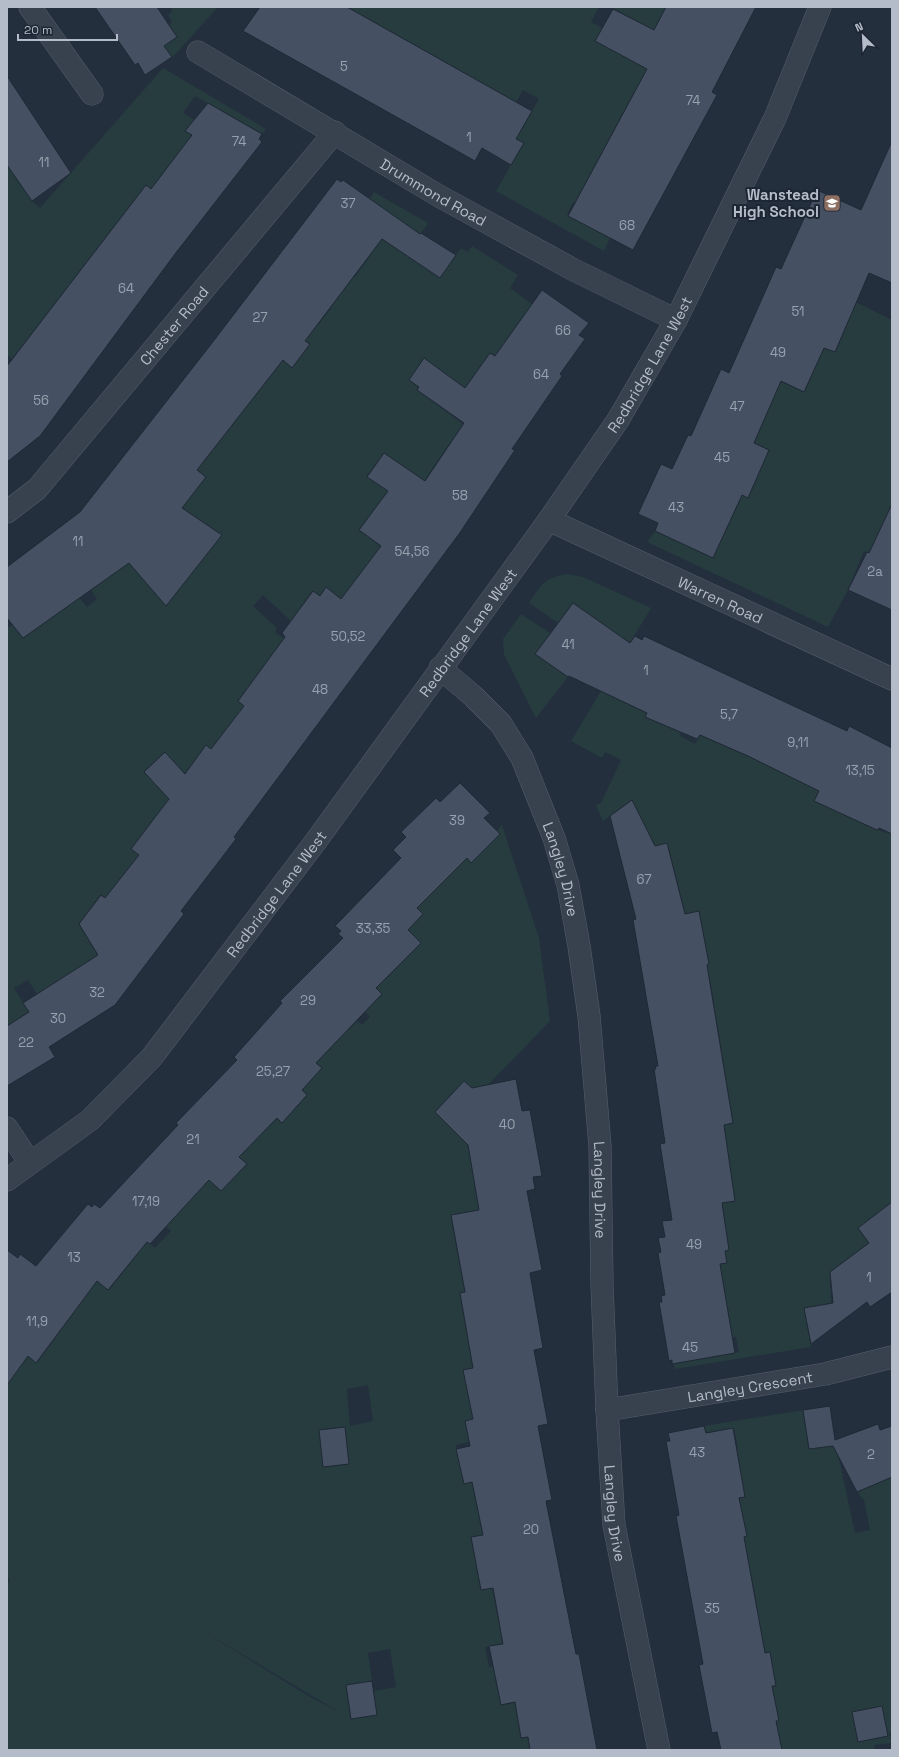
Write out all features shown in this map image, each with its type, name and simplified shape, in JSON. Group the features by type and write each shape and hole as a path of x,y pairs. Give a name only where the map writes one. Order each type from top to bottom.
{"street":[{"path":"30,7 92,94"},
{"name":"Redbridge Lane West","path":"7,1180 90,1120 152,1057 316,841 548,520 618,420 676,320 775,118 820,7"},
{"name":"Drummond Road","path":"198,52 335,132 446,200 574,270 676,320"},
{"name":"Chester Road","path":"7,512 37,489 169,334 335,132"},
{"name":"Warren Road","path":"548,520 892,679"},
{"name":"Langley Drive","path":"440,668 473,696 501,724 522,758 554,838 568,885 580,946 596,1081 600,1146 602,1285 607,1410 614,1525 659,1750"},
{"path":"7,1128 30,1163"},
{"name":"Langley Crescent","path":"607,1410 825,1374 892,1357"}],"green space":[{"path":"170,7 218,7 172,58 164,46 177,37 169,25 172,22 168,15 172,12"},
{"path":"347,7 599,7 591,22 602,28 595,41 669,70 651,104 633,94 588,178 595,214 573,202 567,214 610,238 604,251 496,191 523,144 516,139 539,99 523,90 515,104 510,99"},
{"path":"610,7 666,7 654,30"},
{"path":"163,68 266,129 262,134 195,96 183,113 194,120 185,131 192,135 151,189 146,185 12,359 7,355 7,165 32,201 40,208"},
{"path":"374,192 428,223 406,255 440,278 461,248 468,252 472,246 518,275 510,288 532,304 505,363 490,353 471,380 479,399 424,359 417,390 463,424 424,481 384,453 367,476 388,491 359,530 381,546 342,600 326,587 320,596 312,591 298,611 319,627 307,644 288,618 263,595 253,606 277,628 275,632 304,653 238,701 260,717 211,749 206,746 184,775 165,752 144,771 173,803 153,820 131,849 152,865 105,898 100,895 79,924 98,955 37,994 28,980 14,988 32,1017 19,1026 15,1021 7,1026 7,628 76,594 87,607 97,599 91,590 138,551 193,493 206,477 197,470 282,360 292,367 310,344 299,336 312,320 318,325 331,308 326,304 349,273 355,277 368,259 363,255 369,199","holes":["207,525 222,535 201,562 188,552"]},
{"path":"803,276 892,320 892,544 869,553 864,551 848,590 828,627 647,542 655,531 713,558 742,495 748,498 769,450 754,443 775,394 759,372 804,392 814,370 813,343 835,352 851,314"},
{"path":"567,574 583,577 651,608 601,691 605,626 573,603 558,623 529,603 544,583 553,578"},
{"path":"521,614 550,633 536,654 568,677 536,718 504,654 503,639"},
{"path":"601,691 647,713 645,717 681,732 680,736 695,744 700,735 716,742 722,730 729,748 820,789 814,801 877,830 892,834 892,1207 883,1209 858,1228 869,1243 830,1272 831,1303 804,1308 811,1347 675,1369 674,1364 739,1352 736,1337 732,1337 665,1273 726,1263 725,1251 729,1250 725,1227 702,1206 735,1201 723,1125 733,1123 728,1091 723,1091 677,1055 721,1049 710,980 691,968 709,964 705,940 687,943 685,927 702,924 699,912 682,915 655,899 680,892 667,843 655,846 632,800 603,821 596,805 601,803 621,760 605,752 602,758 571,741"},
{"path":"502,825 539,938 550,1021 489,1084 492,1100 488,1165 472,1168 475,1189 512,1183 483,1209 451,1215 462,1277 497,1286 460,1293 466,1327 492,1415 465,1421 469,1442 456,1445 464,1484 490,1478 480,1520 483,1535 481,1590 492,1588 500,1628 520,1641 485,1647 489,1667 507,1664 509,1675 495,1678 501,1705 534,1699 518,1718 521,1738 528,1738 530,1750 7,1750 7,1585 10,1580 7,1578 7,1369 27,1356 37,1363 97,1280 109,1290 133,1260 135,1230 155,1248 171,1231 160,1221 209,1180 221,1191 246,1165 239,1157 244,1089 282,1123 307,1095 302,1090 322,1068 314,1061 335,1018 348,1030 357,1021 362,1025 370,1017 365,1011 382,994 372,984 381,976 385,980 421,943 408,930 423,914 405,896 467,858 471,863 499,835 497,831","holes":["464,1081 449,1126 435,1112","368,1385 373,1421 350,1426 347,1389","345,1427 349,1464 323,1467 319,1430","198,1628 339,1712 310,1697","390,1649 396,1687 374,1691 376,1715 351,1719 346,1685 372,1681 368,1653"]},
{"path":"803,1410 809,1449 836,1445 855,1533 870,1530 864,1500 857,1492 892,1477 892,1731 889,1733 891,1743 874,1745 875,1750 782,1750 758,1724 779,1720 775,1702 759,1705 756,1689 776,1686 770,1652 762,1653 754,1613 758,1612 752,1578 748,1579 739,1538 747,1536 744,1521 735,1499 745,1497 742,1479 728,1451 738,1449 734,1428 706,1433 704,1426","holes":["881,1706 887,1736 858,1742 852,1712"]}],"building":[{"path":"95,7 157,7 177,37 164,46 172,57 145,75 138,63 135,65"},
{"path":"260,7 347,7 532,111 516,139 524,143 511,165 482,148 475,161 243,31"},
{"path":"666,7 756,7 712,92 717,95 633,250 568,216 647,69 595,41 613,9 654,30"},
{"path":"7,76 71,173 32,201 7,165"},
{"path":"208,103 262,134 259,139 262,142 175,254 40,436 7,462 7,366 146,185 151,189 192,135 185,131"},
{"path":"892,141 892,283 869,273 835,352 824,348 804,392 781,381 754,443 769,450 748,498 742,495 713,558 655,531 658,523 638,514 661,464 672,469 688,435 691,436 721,369 729,373 776,267 781,269 817,190 861,210"},
{"path":"337,179 341,182 343,180 420,234 421,233 456,255 440,278 382,239 305,341 310,344 292,368 283,360 197,470 206,477 182,508 222,535 166,606 129,563 23,638 7,618 7,567 80,512 212,343"},
{"path":"542,290 589,323 579,335 585,339 560,374 562,376 512,449 515,450 459,534 234,837 236,839 181,911 184,914 115,1005 49,1047 55,1057 7,1086 7,1026 29,1012 23,1003 98,955 79,924 101,895 105,898 139,855 131,849 169,799 144,772 165,752 185,774 206,745 211,749 244,706 238,701 285,637 282,633 313,591 320,596 326,587 341,599 381,546 359,530 388,491 367,477 384,453 425,481 464,423 417,390 419,387 409,380 424,358 465,388 490,353 495,356"},
{"path":"892,504 892,610 848,590 867,552 869,553"},
{"path":"573,603 630,643 635,636 642,640 644,636 847,731 849,726 892,748 892,834 879,828 877,830 814,801 819,791 748,756 700,735 697,739 645,717 647,713 569,676 568,677 535,654"},
{"path":"460,783 490,813 484,818 500,834 471,863 467,858 417,908 423,914 408,930 421,943 376,988 382,994 316,1063 322,1068 302,1090 307,1095 282,1123 277,1118 239,1157 247,1164 221,1191 209,1180 150,1244 147,1242 108,1290 97,1281 36,1363 28,1356 7,1385 7,1250 18,1258 20,1254 36,1266 88,1204 92,1207 94,1204 100,1208 178,1125 176,1123 237,1060 234,1057 282,1003 280,1001 343,938 338,934 341,931 335,926 401,858 393,850 406,837 401,832 436,798 440,802"},
{"path":"632,800 655,846 667,843 685,914 699,911 709,964 707,965 733,1123 724,1125 735,1201 722,1203 729,1250 725,1251 727,1263 720,1264 735,1353 672,1364 672,1360 669,1361 659,1302 662,1302 661,1296 665,1295 658,1253 661,1252 658,1238 665,1237 662,1221 672,1220 660,1144 665,1143 654,1069 656,1069 655,1066 658,1066 633,920 636,919 610,816"},
{"path":"516,1079 522,1111 530,1110 542,1176 533,1177 535,1189 527,1191 542,1270 530,1273 543,1348 534,1350 548,1424 538,1426 552,1500 546,1501 576,1654 579,1654 597,1750 530,1750 528,1737 521,1738 515,1702 501,1705 489,1646 503,1644 493,1588 481,1590 471,1537 483,1535 472,1482 464,1484 456,1449 470,1446 465,1421 473,1419 463,1370 473,1368 460,1293 465,1292 451,1215 479,1210 468,1145 435,1112 464,1081 472,1088"},
{"path":"892,1202 892,1292 870,1307 867,1302 811,1344 804,1308 833,1303 830,1272 869,1243 858,1228"},
{"path":"830,1406 835,1440 878,1424 880,1430 892,1426 892,1477 857,1492 833,1446 809,1449 803,1410"},
{"path":"704,1426 706,1433 733,1428 745,1497 739,1498 747,1536 744,1537 765,1653 770,1652 776,1686 772,1686 779,1721 776,1721 782,1750 721,1750 717,1732 712,1733 699,1665 703,1664 676,1516 679,1515 666,1441 670,1441 668,1433"},
{"path":"345,1427 349,1464 323,1467 319,1430"},
{"path":"372,1681 377,1715 351,1719 346,1685"},
{"path":"882,1706 888,1736 858,1742 852,1712"}],"place":[{"name":"Wanstead High School","path":"832,203"}]}
